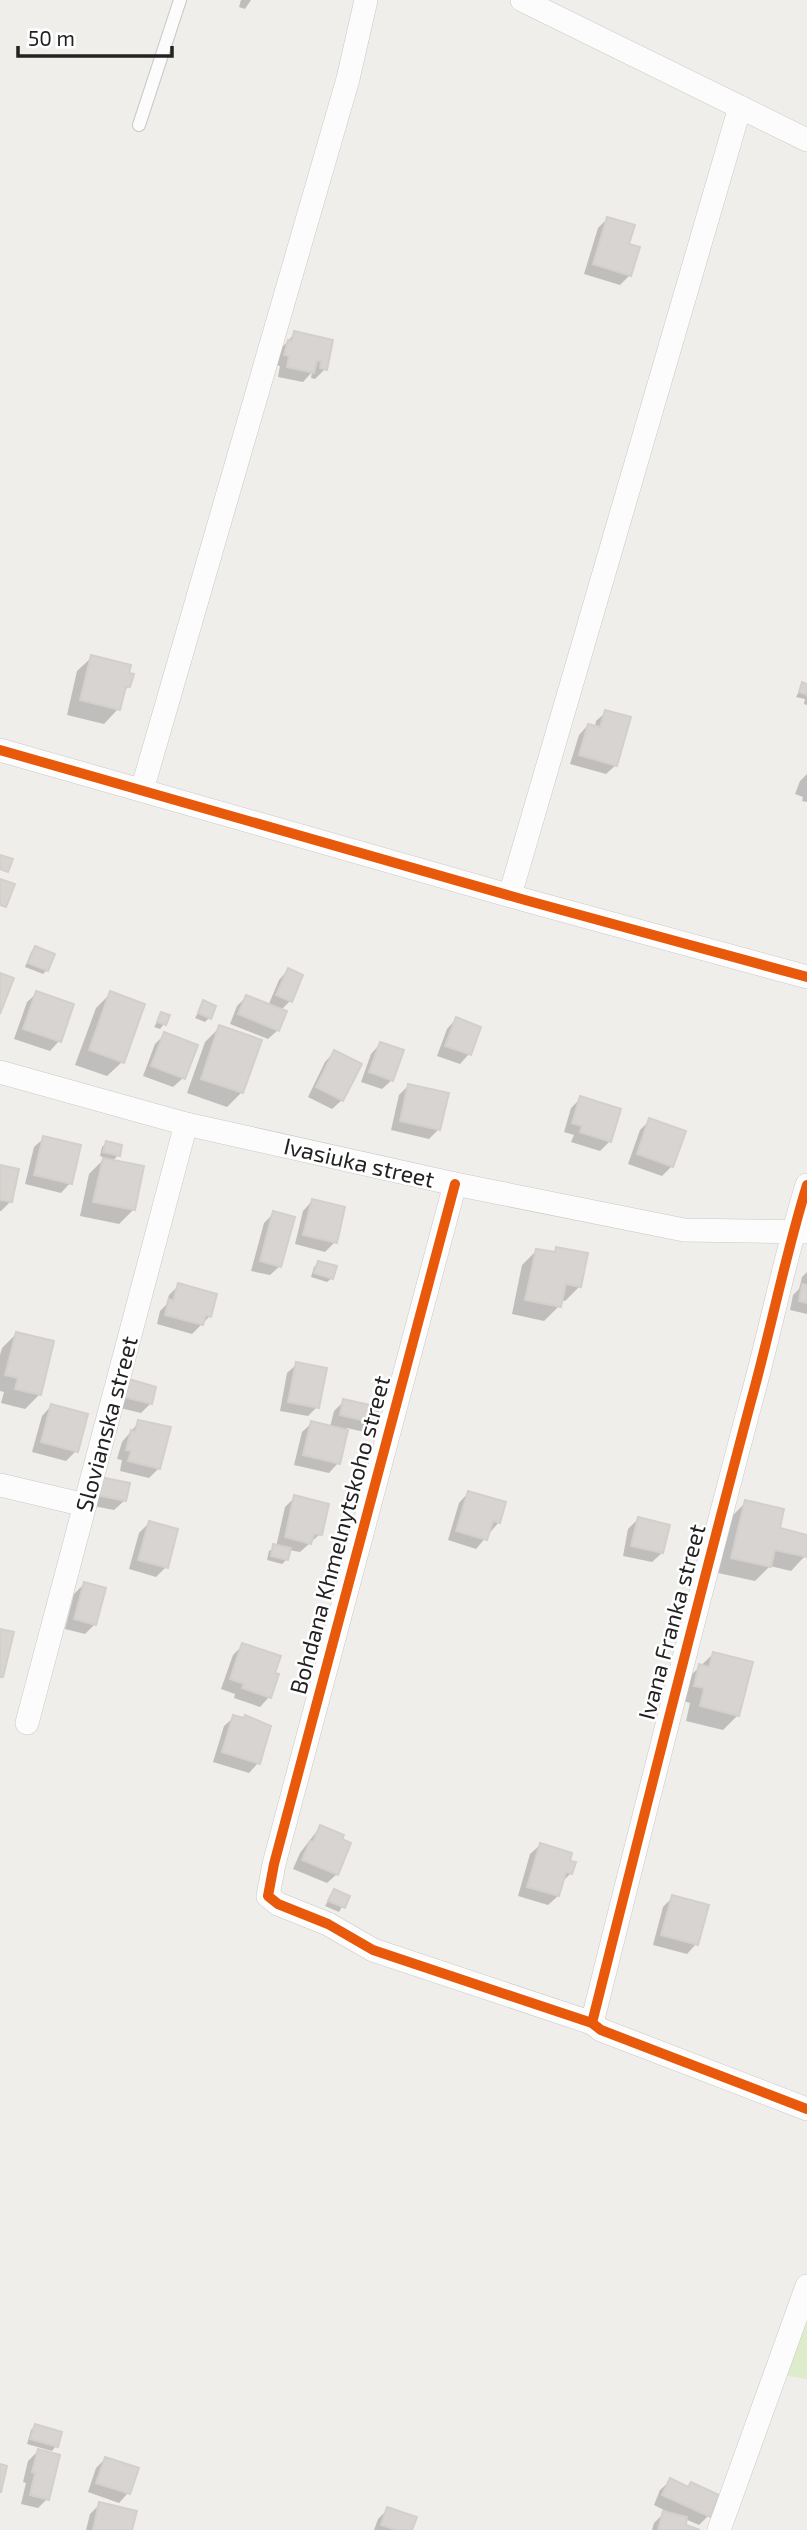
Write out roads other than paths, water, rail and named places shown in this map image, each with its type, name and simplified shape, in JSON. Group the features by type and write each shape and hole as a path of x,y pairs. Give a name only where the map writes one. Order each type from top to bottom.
{"street":[{"path":"142,790 348,79 366,0"},
{"path":"522,0 807,140"},
{"path":"510,895 740,107"},
{"path":"0,750 807,977"},
{"name":"Ivasiuka street","path":"0,1072 186,1124 455,1184 684,1230 800,1232"},
{"name":"Slovianska street","path":"27,1723 186,1124"},
{"name":"Bohdana Khmelnytskoho street","path":"455,1184 274,1864 268,1896 278,1904 328,1924 373,1950 592,2023"},
{"name":"Ivana Franka street","path":"592,2023 687,1641 764,1352 800,1232 807,1185"},
{"path":"0,1485 85,1505"},
{"path":"592,2023 601,2030 807,2109"},
{"path":"719,2530 807,2286"}],"lane":[{"path":"139,125 180,0"}]}
